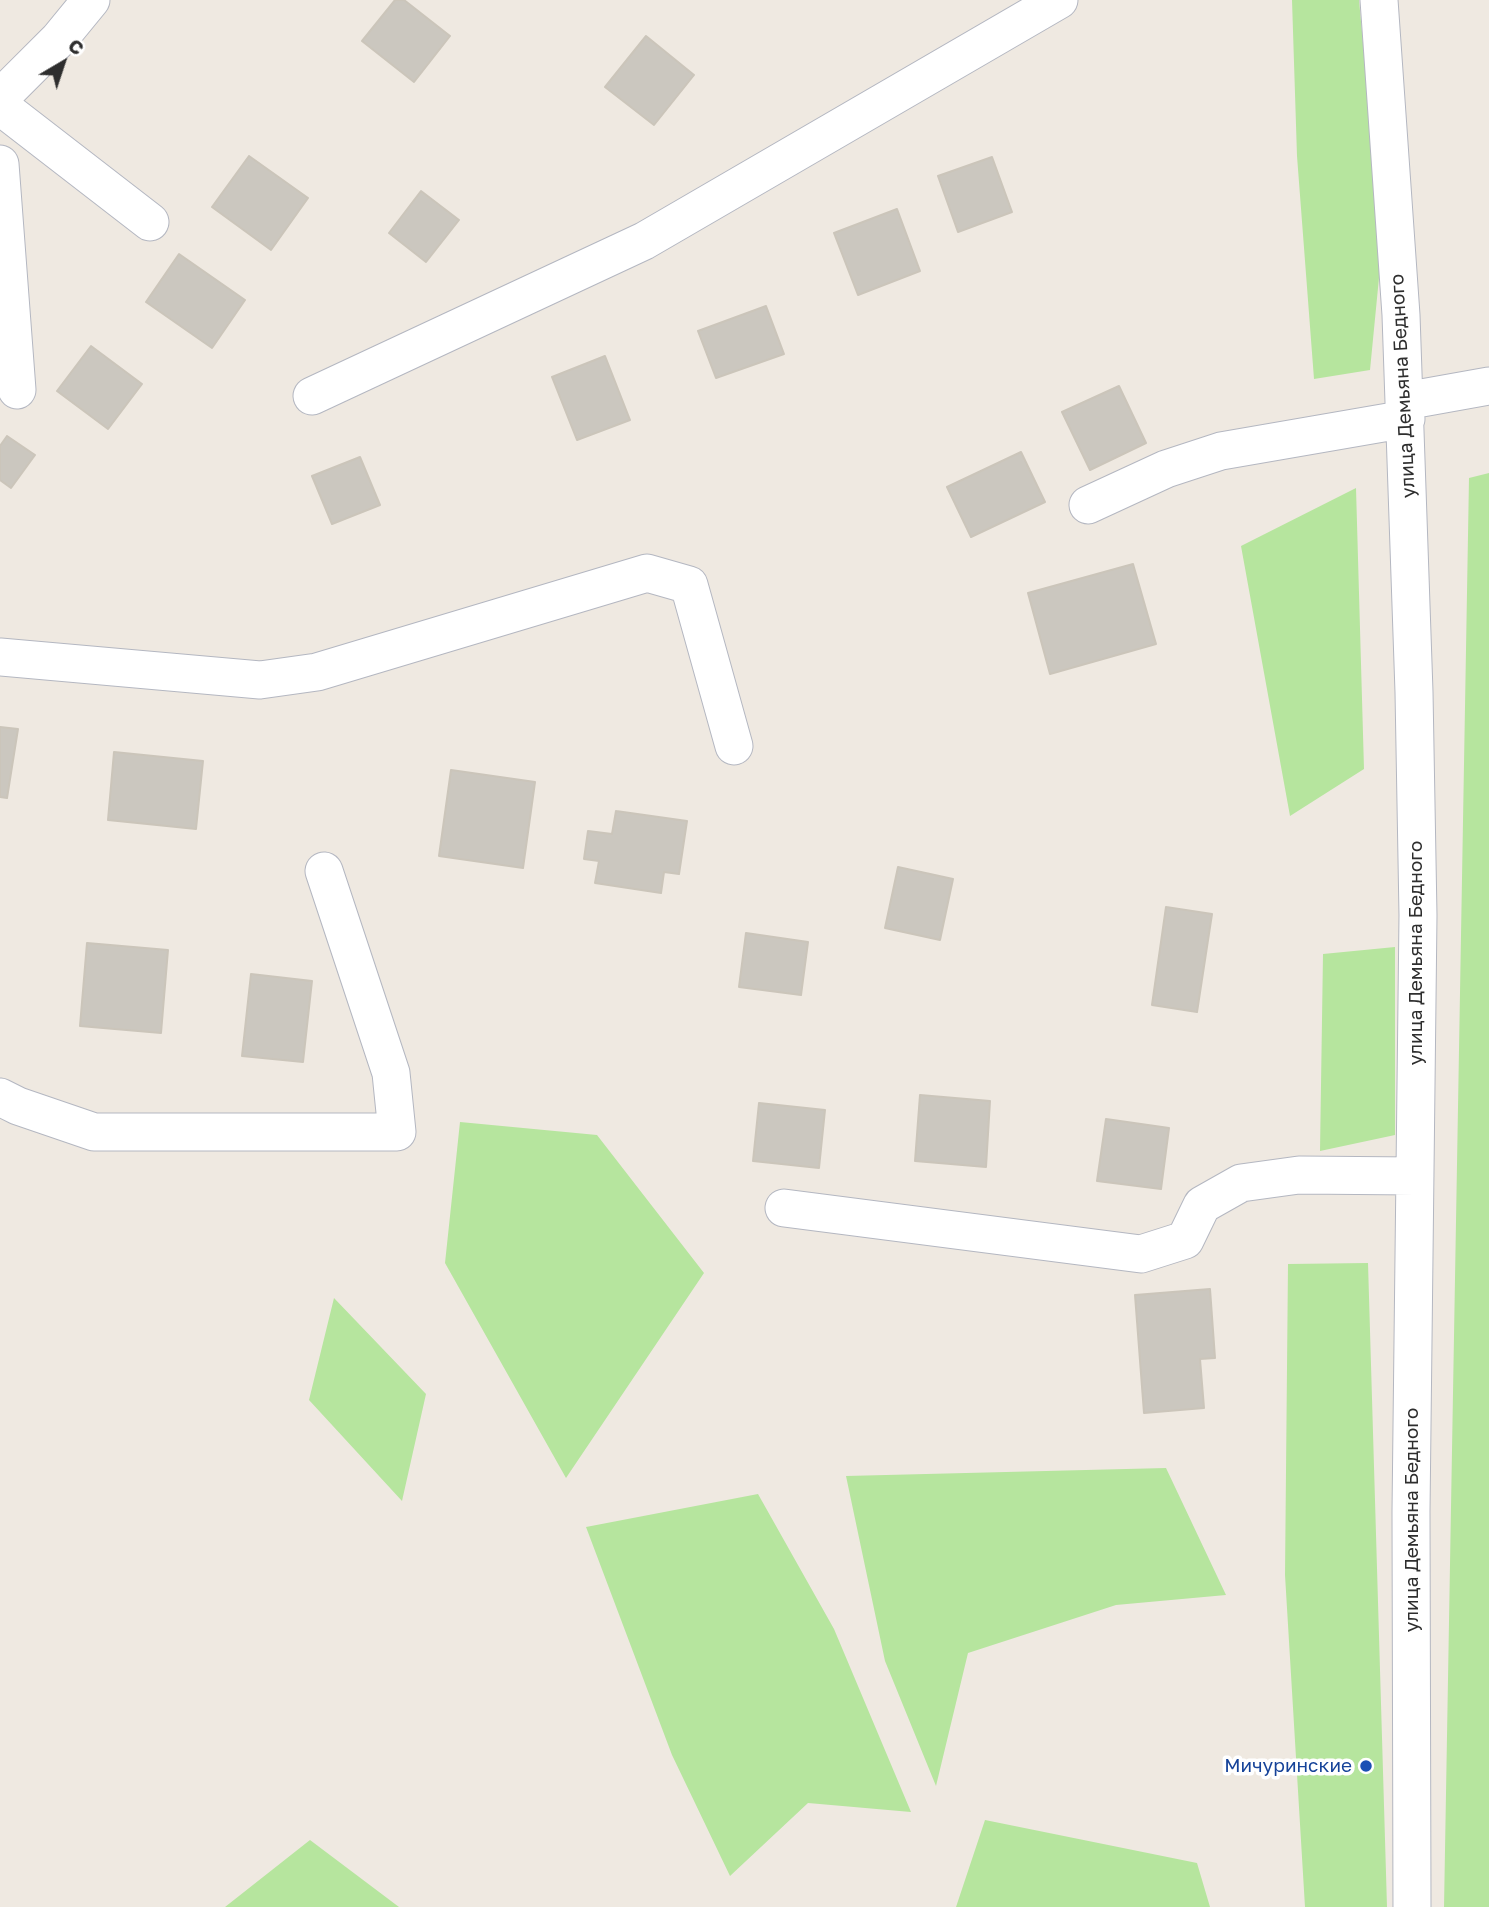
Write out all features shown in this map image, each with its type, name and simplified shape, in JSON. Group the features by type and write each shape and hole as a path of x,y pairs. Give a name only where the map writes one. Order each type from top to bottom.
{"street":[{"path":"0,98 58,39 91,0"},
{"path":"312,396 644,241 1059,0"},
{"name":"улица Демьяна Бедного","path":"1379,0 1405,410 1418,901 1411,1511 1412,1907"},
{"path":"0,106 150,222"},
{"path":"0,164 17,390"},
{"path":"1088,505 1166,469 1221,451 1405,410 1489,386"},
{"path":"0,657 260,680 317,672 647,573 689,585 734,746"},
{"path":"0,1097 18,1106 94,1132 397,1132 391,1073 324,871"},
{"path":"784,1208 1141,1254 1185,1240 1202,1205 1241,1183 1299,1175 1415,1176"}],"green space":[{"path":"1292,0 1359,0 1382,247 1370,370 1314,379 1297,156"},
{"path":"1489,473 1489,1907 1444,1907 1469,478"},
{"path":"1356,488 1364,769 1290,816 1241,546"},
{"path":"1395,947 1395,1135 1320,1151 1323,954"},
{"path":"460,1122 597,1135 704,1273 566,1478 445,1263"},
{"path":"1368,1263 1387,1907 1305,1907 1285,1575 1288,1264"},
{"path":"334,1298 426,1394 402,1501 309,1400"},
{"path":"1166,1468 1226,1595 1116,1605 968,1653 936,1786 885,1661 846,1476"},
{"path":"758,1494 834,1629 911,1812 808,1803 730,1876 672,1755 586,1527"},
{"path":"985,1820 1197,1863 1210,1907 956,1907"},
{"path":"310,1840 395,1904 399,1907 225,1907"}],"building":[{"path":"395,0 404,0 450,36 414,82 362,41"},
{"path":"646,36 694,75 654,125 605,87"},
{"path":"249,156 308,198 271,250 212,207"},
{"path":"992,157 1012,212 958,232 938,176"},
{"path":"421,191 459,220 426,262 389,233"},
{"path":"897,209 920,271 858,295 834,233"},
{"path":"179,254 245,300 212,348 146,302"},
{"path":"766,306 784,354 716,378 698,331"},
{"path":"91,346 142,384 108,429 57,391"},
{"path":"605,356 630,420 577,440 552,377"},
{"path":"1119,386 1146,443 1090,470 1062,412"},
{"path":"7,436 35,455 11,488 0,480 0,446"},
{"path":"1021,452 1045,502 971,537 947,487"},
{"path":"360,457 380,505 332,524 312,476"},
{"path":"1133,564 1156,644 1050,674 1028,593"},
{"path":"0,727 18,729 7,798 0,797"},
{"path":"114,752 203,761 196,829 108,820"},
{"path":"451,770 535,782 523,868 439,856"},
{"path":"616,811 687,821 679,874 664,872 661,893 595,883 599,861 584,859 588,831 612,834"},
{"path":"898,867 953,879 940,940 885,928"},
{"path":"1166,907 1212,914 1197,1012 1152,1005"},
{"path":"746,933 808,942 801,995 739,987"},
{"path":"87,943 168,950 161,1033 80,1026"},
{"path":"251,974 312,981 303,1062 242,1056"},
{"path":"920,1095 990,1101 986,1167 915,1161"},
{"path":"759,1103 825,1110 819,1168 753,1161"},
{"path":"1106,1119 1169,1128 1161,1189 1097,1181"},
{"path":"1210,1289 1215,1358 1200,1359 1204,1408 1144,1413 1135,1295"}],"place":[{"name":"Мичуринские","path":"1366,1766"}]}
